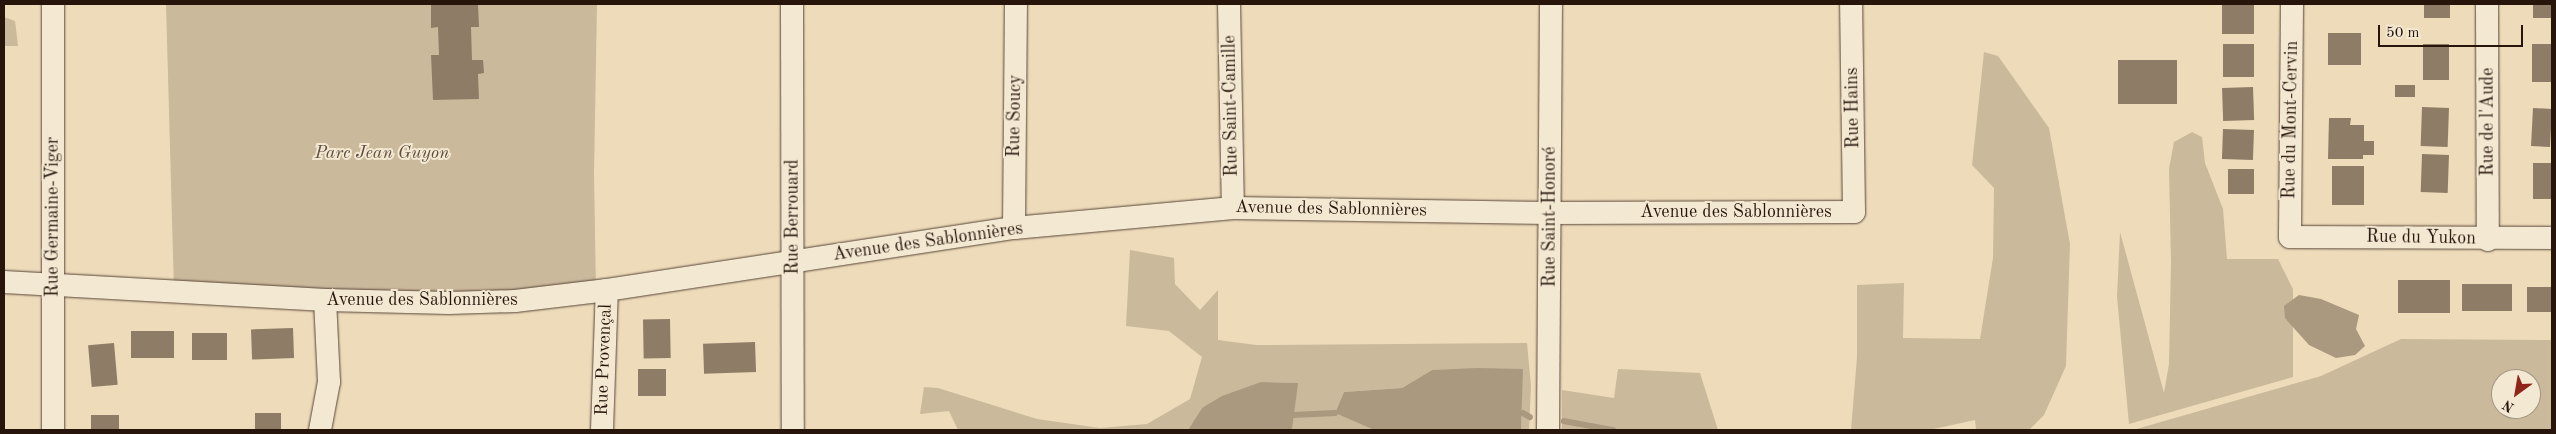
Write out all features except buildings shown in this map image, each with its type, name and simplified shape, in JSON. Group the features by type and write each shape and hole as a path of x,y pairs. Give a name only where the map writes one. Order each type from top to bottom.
{"street":[{"name":"Rue Germaine-Viger","path":"53,4 54,430"},
{"name":"Rue Berrouard","path":"792,4 793,430"},
{"name":"Rue Soucy","path":"1014,228 1016,4"},
{"name":"Rue Saint-Camille","path":"1229,4 1233,208"},
{"name":"Rue Saint-Honoré","path":"1548,430 1551,4"},
{"name":"Rue Hains","path":"1850,4 1854,212"},
{"name":"Rue du Mont-Cervin","path":"2290,237 2292,4"},
{"name":"Rue de l'Aude","path":"2488,4 2488,240"},
{"name":"Avenue des Sablonnières","path":"4,282 325,300 515,301 607,290 1014,228 1233,208 1550,212 1854,212"},
{"name":"Rue du Yukon","path":"2290,237 2488,240 2552,238"},
{"name":"Rue Provençal","path":"602,430 607,290"},
{"path":"320,430 329,382 325,300"}],"green space":[{"name":"Parc Jean Guyon","path":"166,4 597,4 594,173 596,291 515,301 174,291"},
{"path":"4,17 15,21 18,46 4,46"},
{"path":"1984,52 1998,56 2049,128 2070,244 2066,366 2044,415 2029,430 1976,430 1975,420 1929,430 1851,430 1857,357 1857,285 1904,283 1903,338 1980,339 1993,258 1994,188 1972,165"},
{"path":"2192,132 2202,137 2205,163 2223,209 2227,259 2278,259 2293,289 2293,377 2129,424 2117,297 2120,232 2164,393 2169,364 2171,262 2169,169 2174,142"},
{"path":"1130,250 1174,258 1175,284 1200,310 1218,290 1218,340 1256,345 1527,343 1531,386 1529,430 1521,430 1522,369 1432,370 1402,388 1344,392 1335,413 1374,430 1292,430 1297,383 1261,382 1202,408 1188,430 958,430 949,411 920,414 924,387 938,388 1037,419 1100,428 1147,424 1190,399 1202,357 1169,331 1126,326"},
{"path":"2401,339 2552,340 2552,430 2133,430 2321,376"},
{"path":"1618,369 1700,373 1718,430 1562,430 1562,390 1614,398"}],"shaded area":[{"path":"2299,295 2321,299 2359,315 2356,329 2365,346 2355,355 2336,358 2309,345 2285,318 2284,306"},
{"path":"1477,368 1523,369 1521,430 1374,430 1335,413 1344,392 1402,388 1432,370"},
{"path":"1261,382 1298,383 1292,430 1188,430 1202,408 1222,396"}],"waterway":[{"path":"1293,415 1335,413"},
{"path":"1523,413 1530,417"},
{"path":"1564,421 1613,430"}]}
